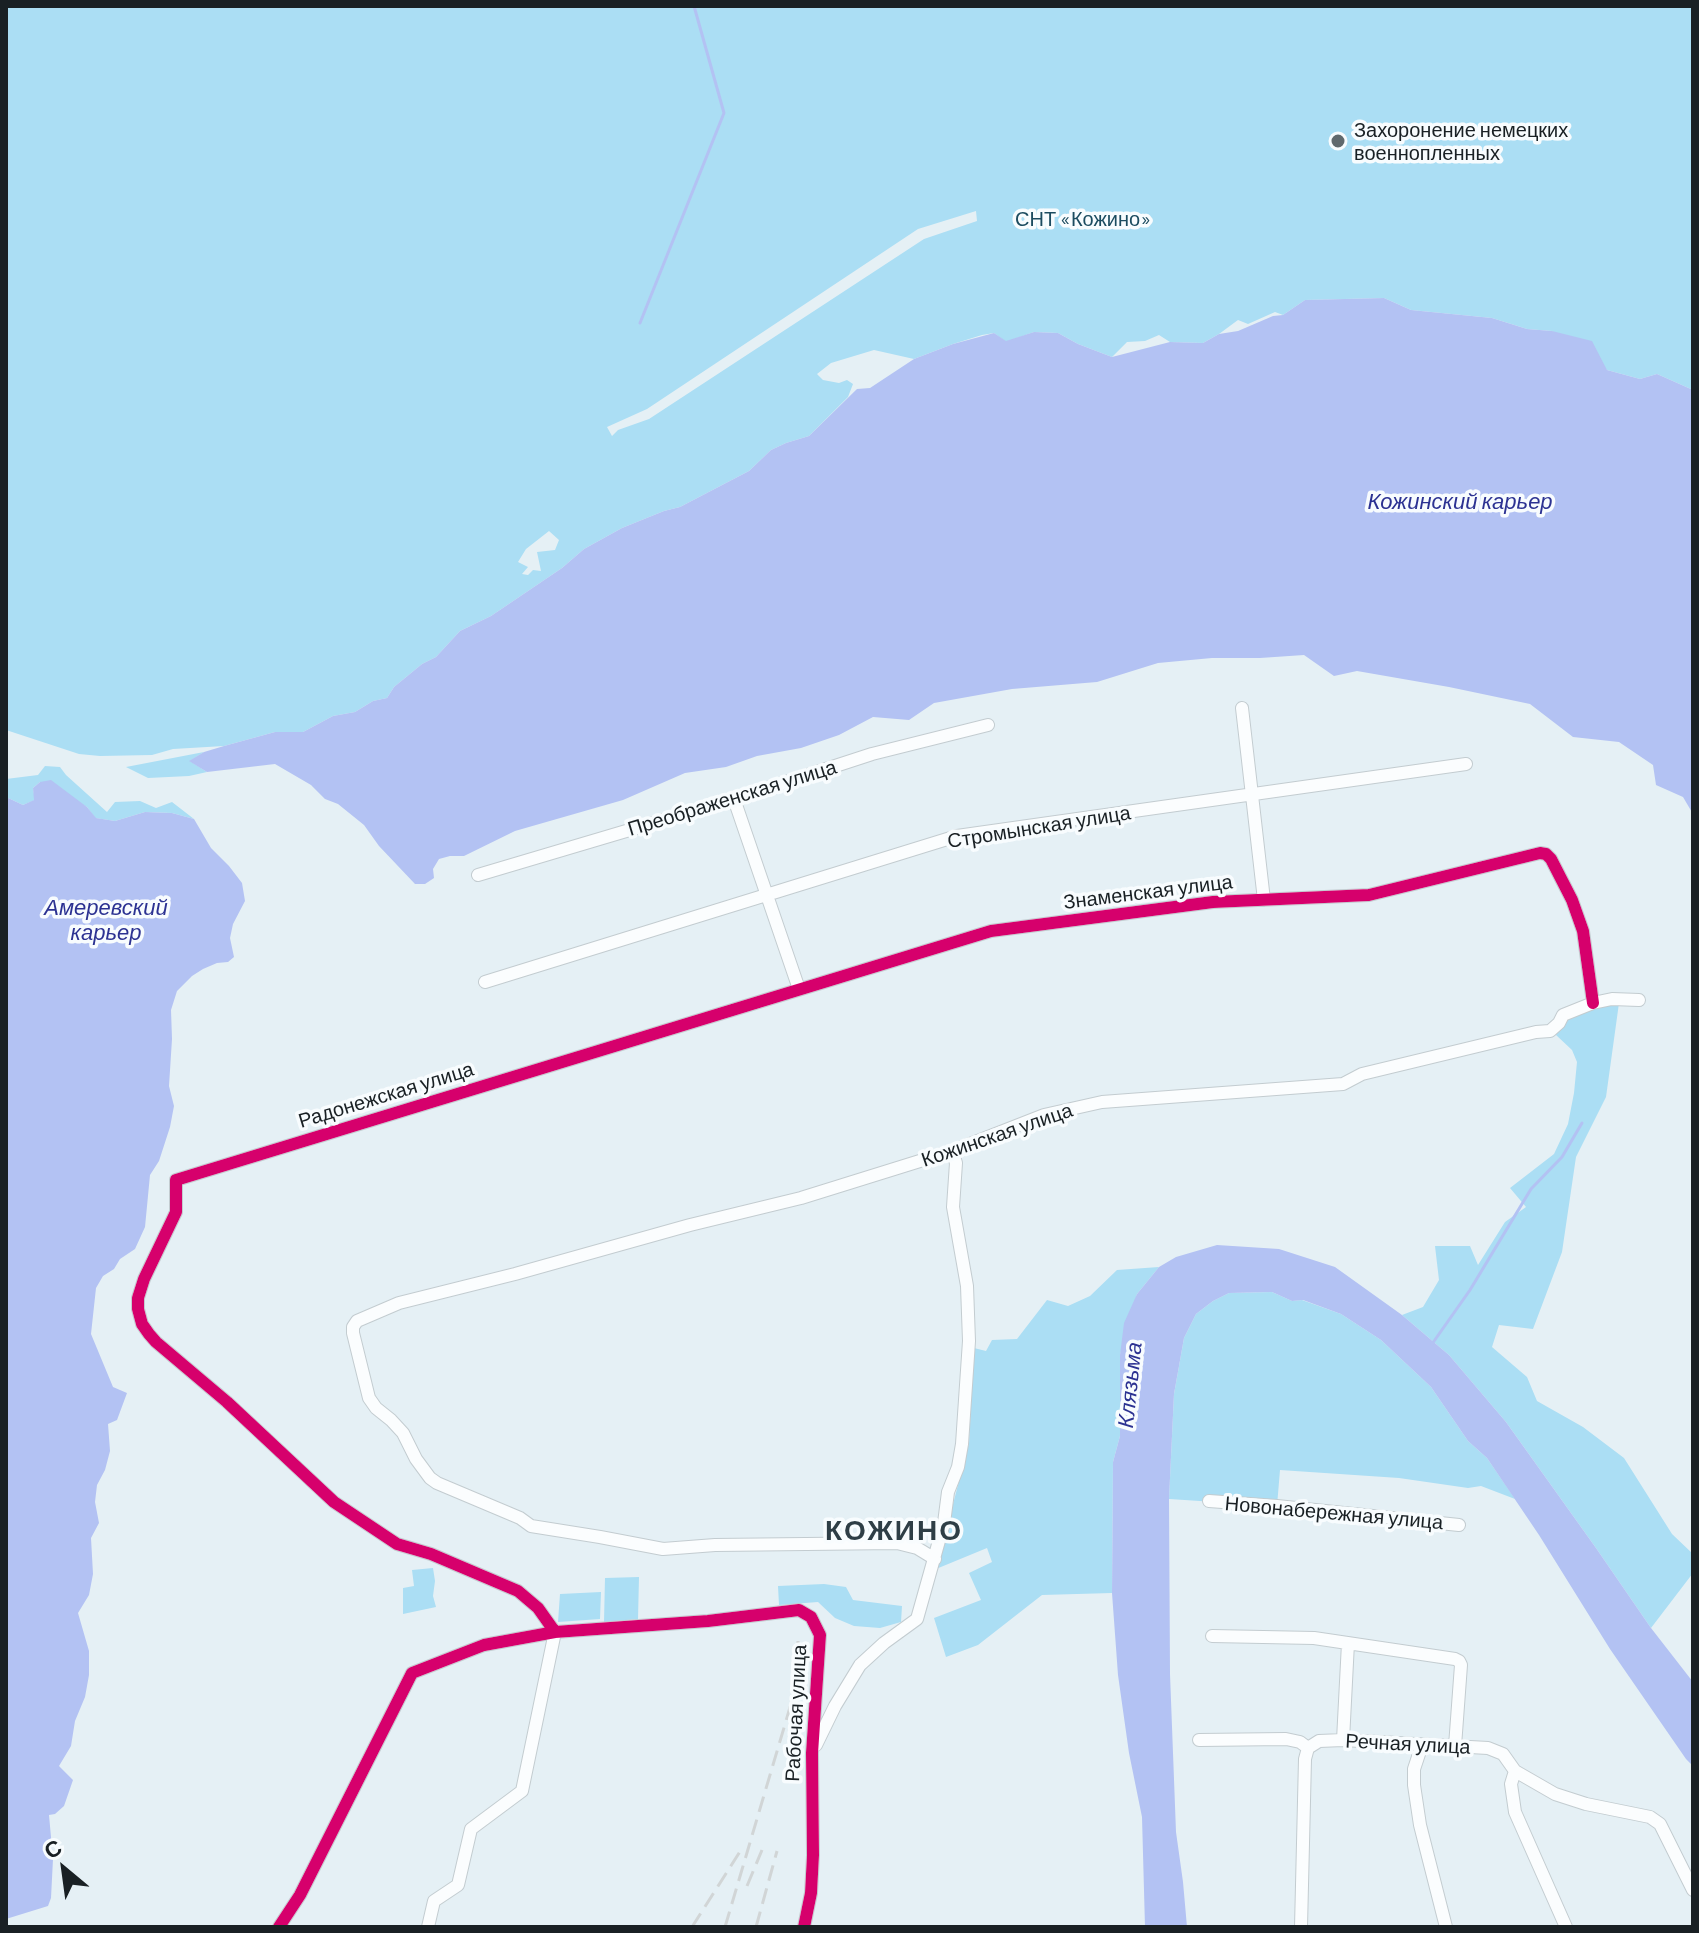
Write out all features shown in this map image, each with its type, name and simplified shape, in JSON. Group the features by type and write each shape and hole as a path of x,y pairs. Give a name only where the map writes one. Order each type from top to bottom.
{"street":[{"path":"1242,708 1264,900"},
{"name":"Преображенская улица","path":"478,875 734,799 872,754 988,725"},
{"name":"Стромынская улица","path":"485,982 957,836 1466,764"},
{"path":"734,799 799,989"},
{"name":"Знаменская улица","path":"607,1047 991,931 1213,902 1369,895 1540,853 1551,859 1572,900 1583,931 1593,1003"},
{"name":"Кожинская улица","path":"935,1559 917,1548 897,1543 715,1545 663,1549 531,1526 520,1518 430,1478 403,1433 369,1398 353,1327 357,1321 399,1303 801,1198 952,1151 1044,1115 1102,1102 1343,1084 1362,1074 1550,1031 1563,1015 1593,1003 1612,999 1639,1000"},
{"name":"Радонежская улица","path":"555,1632 538,1608 518,1591 431,1554 397,1544 334,1502 227,1402 156,1342 142,1324 138,1298 176,1212 176,1180 607,1047"},
{"path":"812,1753 860,1665 917,1619 944,1523 948,1492 958,1467 969,1341 967,1286 953,1207 956,1163 952,1151"},
{"name":"Новонабережная улица","path":"1209,1501 1459,1525"},
{"name":"Рабочая улица","path":"555,1632 708,1621 799,1610 811,1617 820,1635 812,1753 811,1893 804,1927"},
{"path":"279,1927 300,1895 412,1673 484,1645 555,1632 522,1791 471,1829 458,1885 434,1901 428,1927"},
{"path":"1212,1636 1314,1638 1455,1659 1461,1665 1455,1746"},
{"path":"1343,1740 1348,1643"},
{"name":"Речная улица","path":"1199,1740 1286,1739 1300,1742 1308,1748 1319,1741 1343,1740 1488,1748 1503,1754 1515,1771 1555,1794 1586,1804 1650,1817 1660,1824 1693,1890"},
{"path":"1422,1745 1414,1769 1414,1785 1420,1825 1446,1927"},
{"path":"1301,1927 1305,1759 1308,1748"},
{"path":"1515,1771 1511,1784 1515,1812 1566,1927"}],"green space":[{"name":"СНТ «Кожино»","path":"6,6 1693,6 1693,390 1657,374 1640,379 1607,370 1552,331 1527,329 1492,318 1411,310 1384,298 1305,300 1283,315 1275,312 1248,324 1238,320 1203,343 1170,342 1159,335 1145,341 1127,342 1112,357 1058,333 1034,332 1006,342 994,333 982,335 914,359 874,350 831,363 817,374 823,380 839,383 847,380 853,384 848,397 809,436 771,450 749,471 680,507 622,528 584,549 562,568 491,616 460,631 436,657 422,664 394,687 387,698 373,701 355,712 333,716 303,732 275,732 224,746 173,749 152,755 79,754 6,730","holes":["976,211 977,221 924,239 649,419 618,430 612,436 607,427 647,409 918,229","549,531 559,540 555,550 537,552 541,571 522,574 528,567 518,562 526,549"]},
{"path":"204,752 190,761 207,772 189,776 148,778 126,767"},
{"path":"45,766 60,767 107,812 115,802 140,801 156,808 172,802 194,819 172,813 145,812 115,821 95,818 87,807 40,782 33,788 35,800 23,805 6,797 6,779 38,775"},
{"path":"1619,1003 1606,1097 1576,1157 1562,1252 1533,1329 1499,1325 1492,1347 1527,1377 1537,1401 1583,1427 1624,1458 1672,1534 1693,1554 1693,1573 1651,1628 1506,1422 1449,1355 1402,1315 1423,1307 1439,1280 1435,1246 1470,1246 1478,1265 1505,1222 1526,1207 1510,1188 1554,1154 1568,1124 1574,1093 1577,1062 1572,1050 1556,1035 1557,1032 1567,1019 1596,1005"},
{"path":"1159,1267 1137,1294 1120,1355 1120,1436 1113,1462 1112,1593 1042,1595 978,1645 946,1657 934,1618 981,1600 969,1573 992,1562 987,1548 936,1569 969,1443 974,1348 986,1351 992,1340 1017,1339 1047,1300 1068,1306 1090,1296 1117,1270"},
{"path":"1272,1292 1292,1301 1302,1300 1341,1314 1381,1340 1431,1387 1468,1441 1487,1458 1515,1499 1481,1486 1468,1488 1399,1478 1280,1470 1277,1506 1169,1499 1174,1394 1184,1338 1196,1314 1213,1301 1229,1293"},
{"path":"433,1568 436,1607 403,1614 403,1588 414,1586 412,1570"},
{"path":"639,1577 638,1619 604,1622 605,1578"},
{"path":"824,1584 846,1587 853,1600 902,1606 901,1622 880,1628 854,1626 835,1618 818,1602 779,1605 778,1586"},
{"path":"601,1592 600,1619 558,1622 560,1594"}],"water":[{"name":"Кожинский карьер","path":"1384,298 1411,310 1492,318 1527,329 1552,331 1592,341 1607,370 1640,379 1657,374 1693,390 1693,814 1683,797 1656,785 1653,765 1619,742 1573,737 1530,704 1357,671 1334,676 1304,655 1158,663 1097,682 1012,689 934,703 909,720 873,717 839,735 801,748 757,756 726,767 685,773 623,800 515,831 464,856 439,859 433,869 434,878 425,884 415,884 364,825 338,804 325,799 311,785 275,764 207,772 189,761 204,752 275,732 303,732 333,716 355,712 373,701 387,698 394,687 422,664 436,657 460,631 491,616 562,568 584,549 622,528 680,507 749,471 771,450 809,436 857,389 870,388 914,359 994,333 1006,341 1034,332 1058,333 1112,357 1170,342 1203,343 1219,334 1238,331 1273,316 1283,315 1305,300"},
{"name":"Амеревский карьер","path":"51,780 87,807 96,818 115,821 145,812 172,813 194,819 211,848 242,883 245,901 233,924 230,938 234,957 228,962 203,969 177,991 171,1010 169,1086 174,1106 159,1161 150,1175 145,1227 135,1249 103,1276 96,1288 91,1334 113,1387 127,1393 117,1420 108,1424 110,1451 97,1485 95,1502 99,1523 91,1538 93,1574 89,1595 78,1613 89,1651 89,1675 71,1746 59,1766 73,1780 64,1806 49,1815 53,1859 51,1898 48,1906 6,1919 6,797 23,805 34,800 33,788 40,782"},
{"name":"Клязьма","path":"1217,1245 1279,1249 1335,1267 1402,1315 1449,1355 1506,1422 1651,1628 1693,1682 1693,1766 1610,1649 1487,1458 1468,1441 1431,1387 1381,1340 1341,1314 1303,1300 1292,1301 1272,1292 1229,1293 1196,1314 1184,1338 1174,1394 1169,1499 1170,1674 1176,1832 1187,1927 1145,1927 1142,1817 1118,1675 1112,1593 1113,1462 1120,1436 1120,1355 1124,1323 1137,1294 1159,1267 1176,1257"}],"waterway":[{"path":"640,323 724,113 694,6"},
{"path":"1432,1344 1470,1290 1531,1189 1562,1157 1582,1123"}],"railway":[{"path":"725,1927 791,1704 797,1678 798,1641"},
{"path":"692,1927 741,1850"},
{"path":"747,1886 762,1850"},
{"path":"756,1927 777,1851"}],"cycle path":[{"path":"555,1632 538,1608 518,1591 431,1554 397,1544 334,1502 149,1334 142,1324 138,1298 176,1212 176,1180 991,931 1213,902 1369,895 1540,853 1551,859 1572,900 1583,931 1593,1003"},
{"path":"279,1927 300,1895 412,1673 484,1645 555,1632 708,1621 799,1610 811,1617 820,1635 812,1753 811,1893 804,1927"}],"place":[{"name":"Захоронение немецких военнопленных","path":"1338,141"}],"district":[{"name":"КОЖИНО","path":"894,1531"}]}
